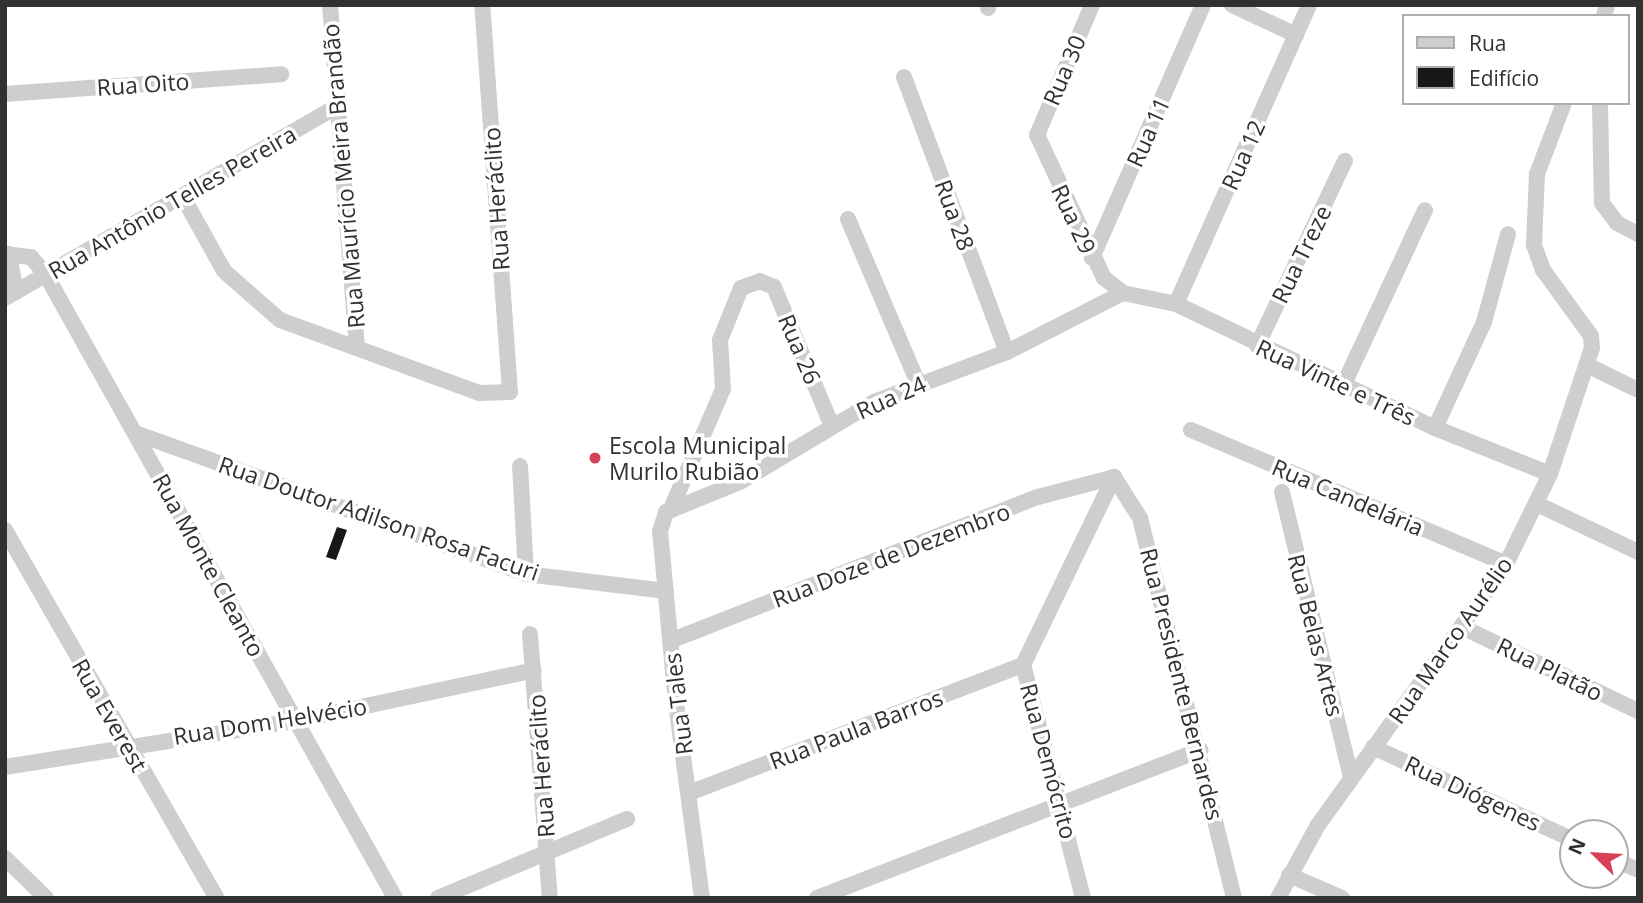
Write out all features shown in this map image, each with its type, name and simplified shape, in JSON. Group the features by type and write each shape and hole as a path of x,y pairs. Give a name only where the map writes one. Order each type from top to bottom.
{"street":[{"name":"Rua Maurício Meira Brandão","path":"330,5 357,347"},
{"name":"Rua Heráclito","path":"357,347 480,393 510,392 482,5"},
{"name":"Rua 30","path":"1037,135 1092,5"},
{"name":"Rua 11","path":"1092,258 1203,5"},
{"path":"1232,5 1296,35"},
{"name":"Rua 12","path":"1176,304 1309,5"},
{"name":"Rua Oito","path":"5,94 281,74"},
{"name":"Rua 28","path":"904,77 1007,352"},
{"name":"Rua Marco Aurélio","path":"1278,898 1289,874 1351,778 1506,564 1550,474 1587,365 1591,336 1543,270 1534,245 1537,174 1563,105"},
{"path":"1600,105 1602,203 1607,215 1638,234"},
{"name":"Rua Antônio Telles Pereira","path":"11,295 184,199 338,106"},
{"name":"Rua 29","path":"1037,135 1092,258 1104,278 1123,293"},
{"name":"Rua Treze","path":"1257,346 1345,161"},
{"path":"184,199 224,271 254,299 280,320 357,347"},
{"path":"1343,386 1425,210"},
{"path":"848,219 918,383"},
{"path":"1435,428 1484,323 1508,234"},
{"path":"7,254 11,295"},
{"name":"Rua Monte Cleanto","path":"7,254 31,257 46,275 138,434 395,898"},
{"name":"Rua 26","path":"760,281 774,287 832,426"},
{"name":"Rua Tales","path":"702,898 670,641 660,531 723,389 720,341 732,301 741,288 760,281"},
{"name":"Rua Vinte e Três","path":"1123,293 1176,304 1257,346 1435,428 1550,474"},
{"name":"Rua 24","path":"670,508 740,482 832,426 918,383 1007,352 1123,293"},
{"path":"1587,365 1638,390"},
{"name":"Rua Candelária","path":"1191,430 1506,564"},
{"name":"Rua Doutor Adilson Rosa Facuri","path":"138,434 526,573 666,591"},
{"path":"520,466 526,573"},
{"name":"Rua Doze de Dezembro","path":"670,641 1038,497 1114,477"},
{"name":"Rua Demócrito","path":"1083,898 1024,665 1114,477"},
{"name":"Rua Presidente Bernardes","path":"1114,477 1140,518 1200,750 1234,898"},
{"name":"Rua Belas Artes","path":"1282,492 1351,778"},
{"path":"1537,504 1638,552"},
{"name":"Rua Everest","path":"5,530 217,898"},
{"name":"Rua Platão","path":"1462,627 1638,711"},
{"name":"Rua Heráclito","path":"530,634 550,898"},
{"name":"Rua Paula Barros","path":"689,793 1024,665"},
{"name":"Rua Dom Helvécio","path":"5,767 126,744 295,721 534,670"},
{"name":"Rua Diógenes","path":"1373,747 1559,833"},
{"path":"817,898 1060,801 1200,750"},
{"path":"438,898 627,819"},
{"path":"5,858 46,898"},
{"path":"1289,874 1342,898"}],"building":[{"path":"337,527 347,530 336,560 326,557"}],"place":[{"name":"Escola Municipal Murilo Rubião","path":"595,458"}]}
